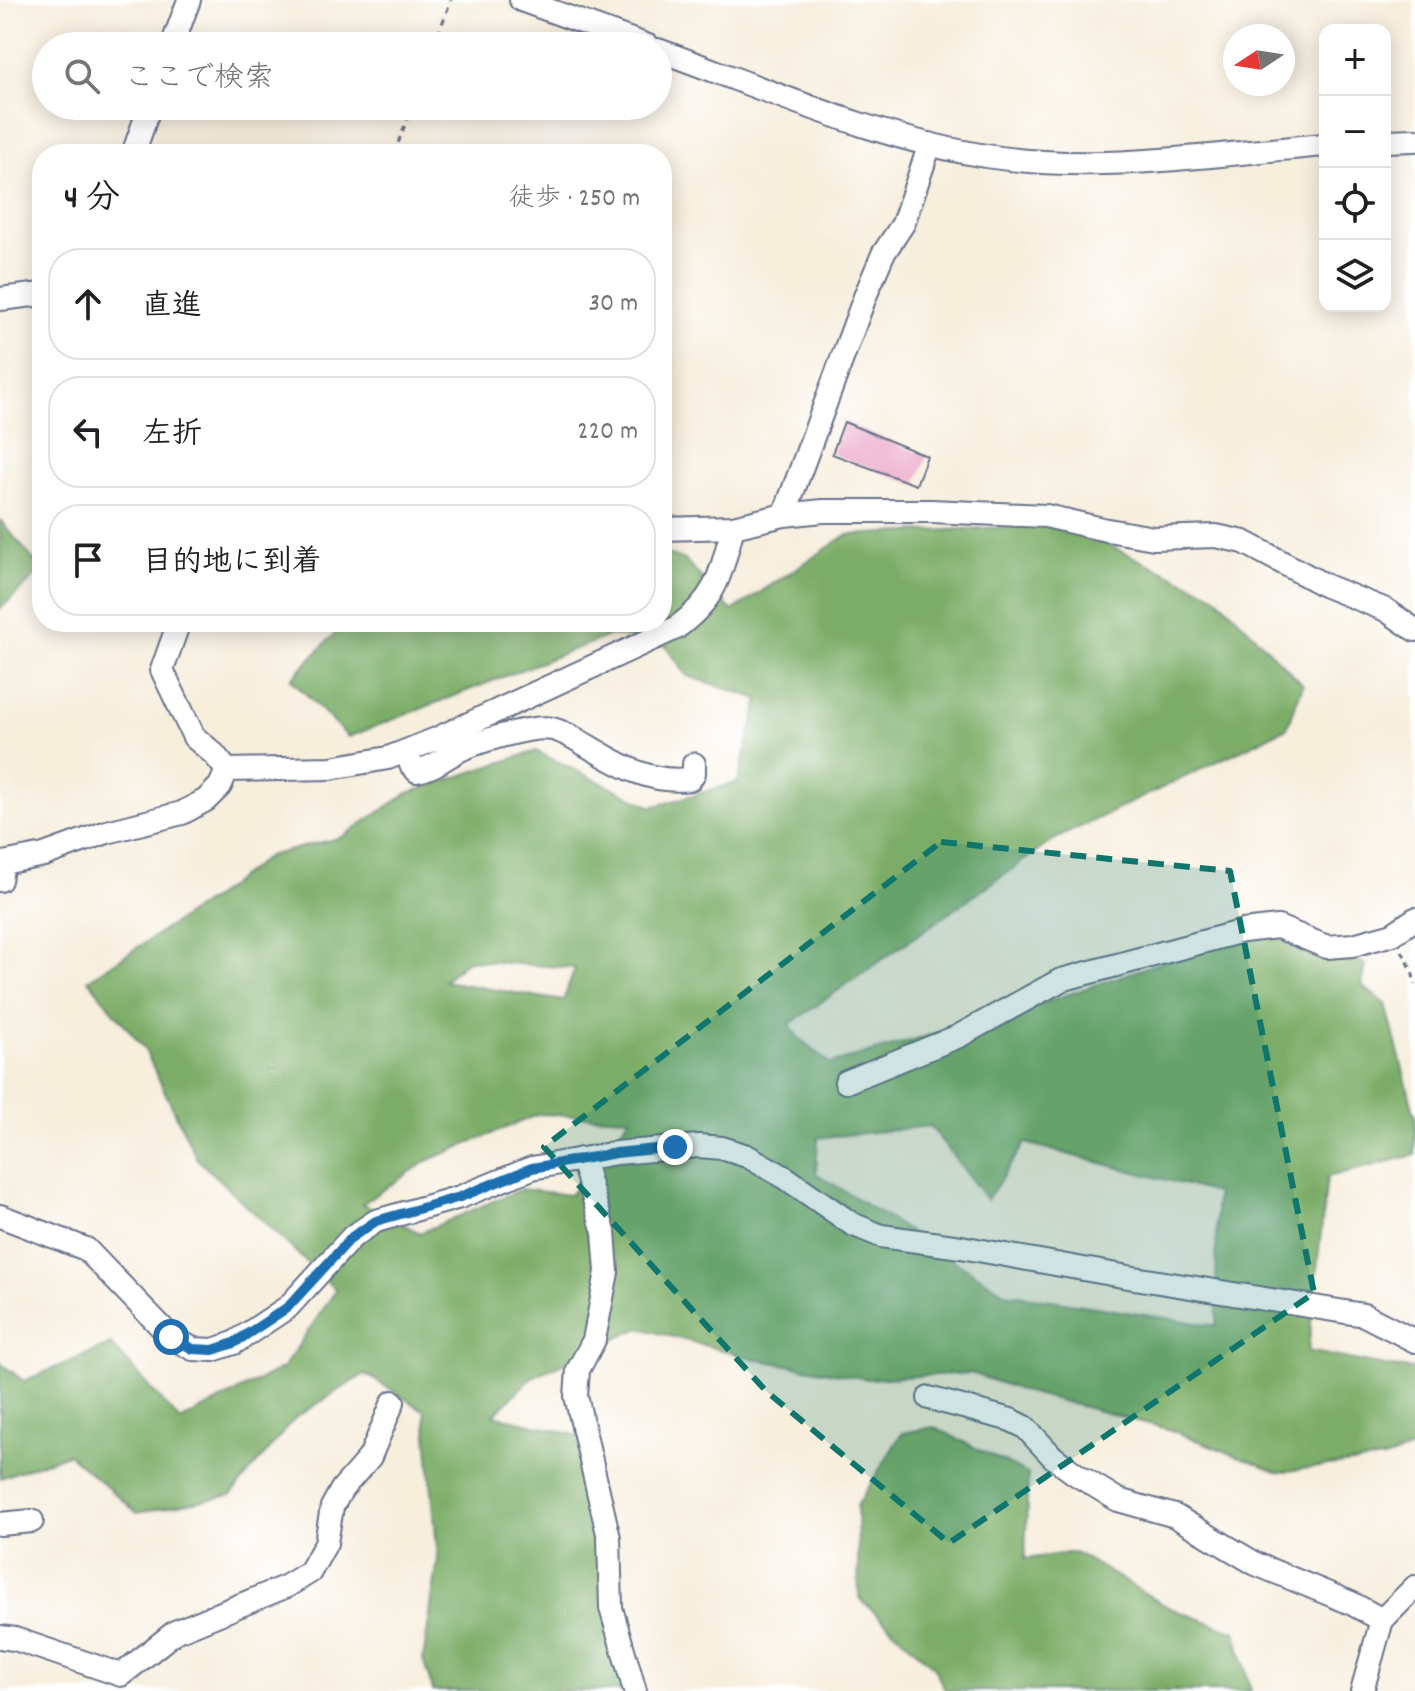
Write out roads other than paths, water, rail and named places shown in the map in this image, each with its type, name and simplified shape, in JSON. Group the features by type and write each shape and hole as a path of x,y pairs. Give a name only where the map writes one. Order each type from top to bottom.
{"street":[{"path":"177,32 189,0"},
{"path":"521,0 609,32"},
{"path":"672,55 872,127 930,144 992,157 1076,163 1187,160 1319,146"},
{"path":"137,144 145,120"},
{"path":"1391,141 1415,140"},
{"path":"784,515 866,294 883,254 903,224 930,144"},
{"path":"0,299 32,295"},
{"path":"672,529 733,527 784,515 823,511 931,511 1046,516 1154,538 1216,536 1244,542 1326,586 1386,610 1415,630"},
{"path":"672,630 699,611 715,589 733,527"},
{"path":"175,632 162,670 194,737 227,770"},
{"path":"227,770 331,768 358,765 407,751 667,632"},
{"path":"407,751 411,765 417,771 426,770 466,747 533,730 552,729 578,740 631,771 655,778 690,779 694,764"},
{"path":"1,869 107,832 182,813 206,800 220,786 227,770"},
{"path":"846,1082 959,1036 1061,980 1243,931 1278,927 1327,947 1353,945 1393,934 1415,919"},
{"path":"0,1216 86,1249 171,1337 193,1349 213,1350 234,1343 288,1307 352,1237 376,1221 460,1197 532,1168 675,1147 722,1148 747,1156 786,1178 852,1224 881,1236 1364,1315 1415,1341"},
{"path":"582,1159 604,1232 607,1272 594,1340 578,1370 576,1396 609,1538 611,1608 635,1691"},
{"path":"929,1398 1011,1420 1025,1427 1053,1457 1074,1473 1118,1500 1175,1516 1256,1564 1351,1603 1382,1620"},
{"path":"0,1637 15,1639 121,1675 175,1632 287,1586 310,1572 326,1543 332,1507 342,1489 370,1457 393,1402"},
{"path":"0,1524 32,1521"},
{"path":"1362,1691 1382,1620 1415,1587"}]}
